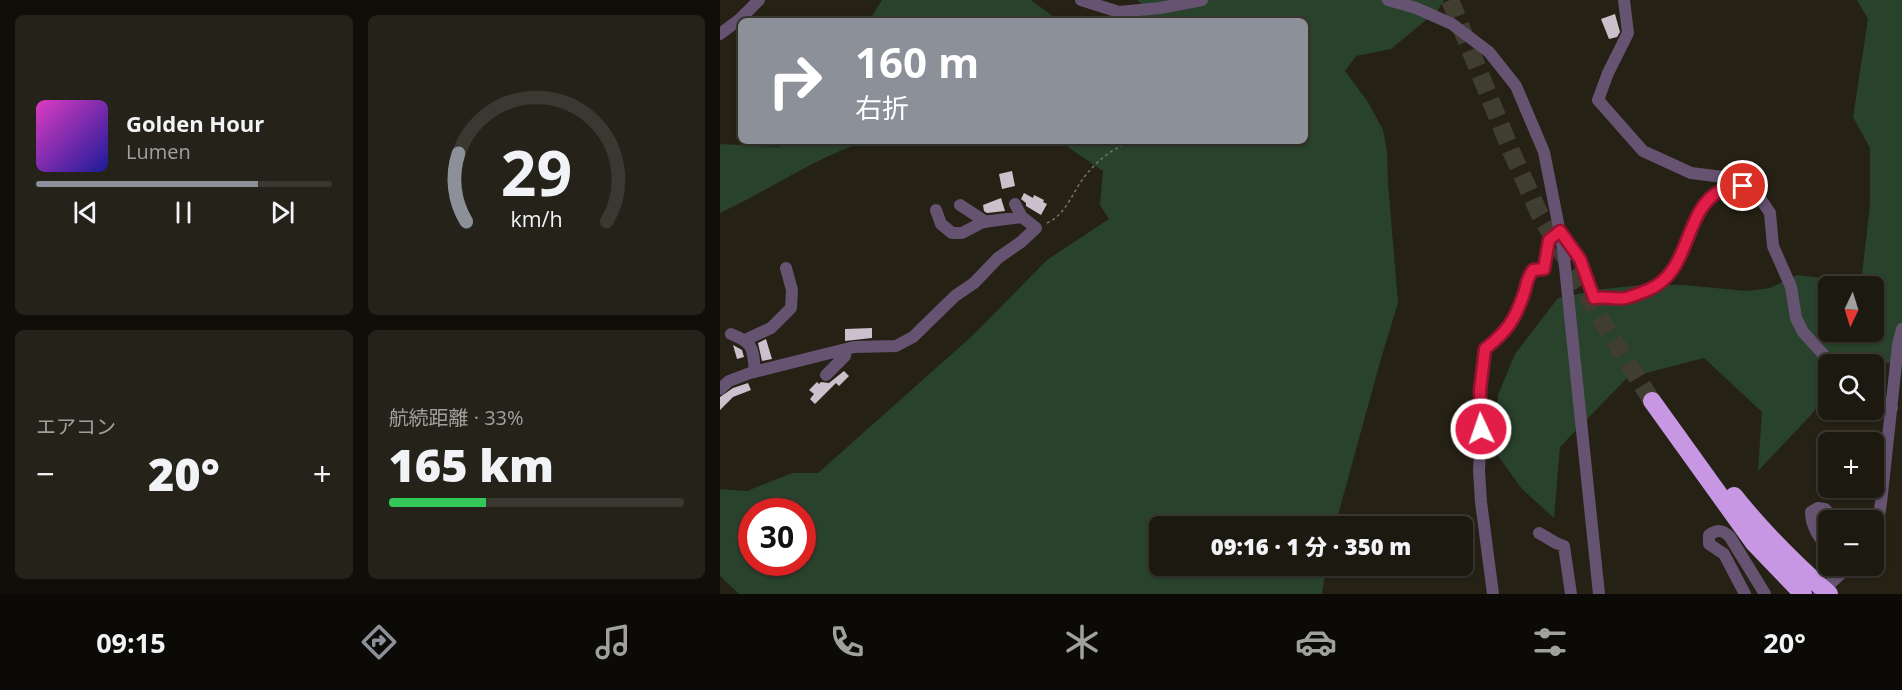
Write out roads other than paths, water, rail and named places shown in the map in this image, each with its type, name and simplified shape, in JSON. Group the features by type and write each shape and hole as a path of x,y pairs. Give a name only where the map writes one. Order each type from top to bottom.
{"highway":[{"path":"1652,401 1754,543 1803,594"},
{"path":"1696,460 1729,489 1760,528 1797,566 1829,594"}],"street":[{"path":"741,18 759,0"},
{"path":"1081,0 1119,12 1160,8 1202,0"},
{"path":"1388,0 1416,8 1452,24 1489,52 1516,86 1544,152 1560,231 1583,424 1599,594"},
{"path":"1624,0 1628,33 1608,73 1598,100 1643,151 1691,172 1731,178 1760,198 1770,213 1773,246 1791,287 1796,318 1803,332 1823,354"},
{"path":"720,34 738,20"},
{"path":"1560,231 1580,259 1594,298 1605,296 1624,298 1650,290 1667,278 1676,265 1705,204 1720,191 1743,186"},
{"path":"720,389 729,381 755,372 854,347 896,346 913,337 955,296 974,283 998,258 1036,228 1022,217 1015,204"},
{"path":"960,205 986,222"},
{"path":"936,210 942,224 952,233 962,233 986,222 1022,217"},
{"path":"1493,594 1480,502 1480,390 1485,349 1506,332 1524,294 1526,279 1533,270 1544,269 1549,240 1560,231"},
{"path":"745,340 771,328 791,308 792,290 786,268"},
{"path":"1880,510 1898,345 1902,328"},
{"path":"731,334 745,340 752,347 755,372"},
{"path":"826,375 845,356 846,349"},
{"path":"1884,403 1892,408"},
{"path":"1818,534 1811,520 1812,512 1818,508 1826,510"},
{"path":"1745,594 1724,554 1709,544 1709,535 1715,531 1724,531 1730,537 1765,594"},
{"path":"1539,532 1564,546 1571,594"},
{"path":"1819,594 1836,576"}],"tunnel":[{"path":"1450,0 1512,153 1540,215 1652,401"}]}
